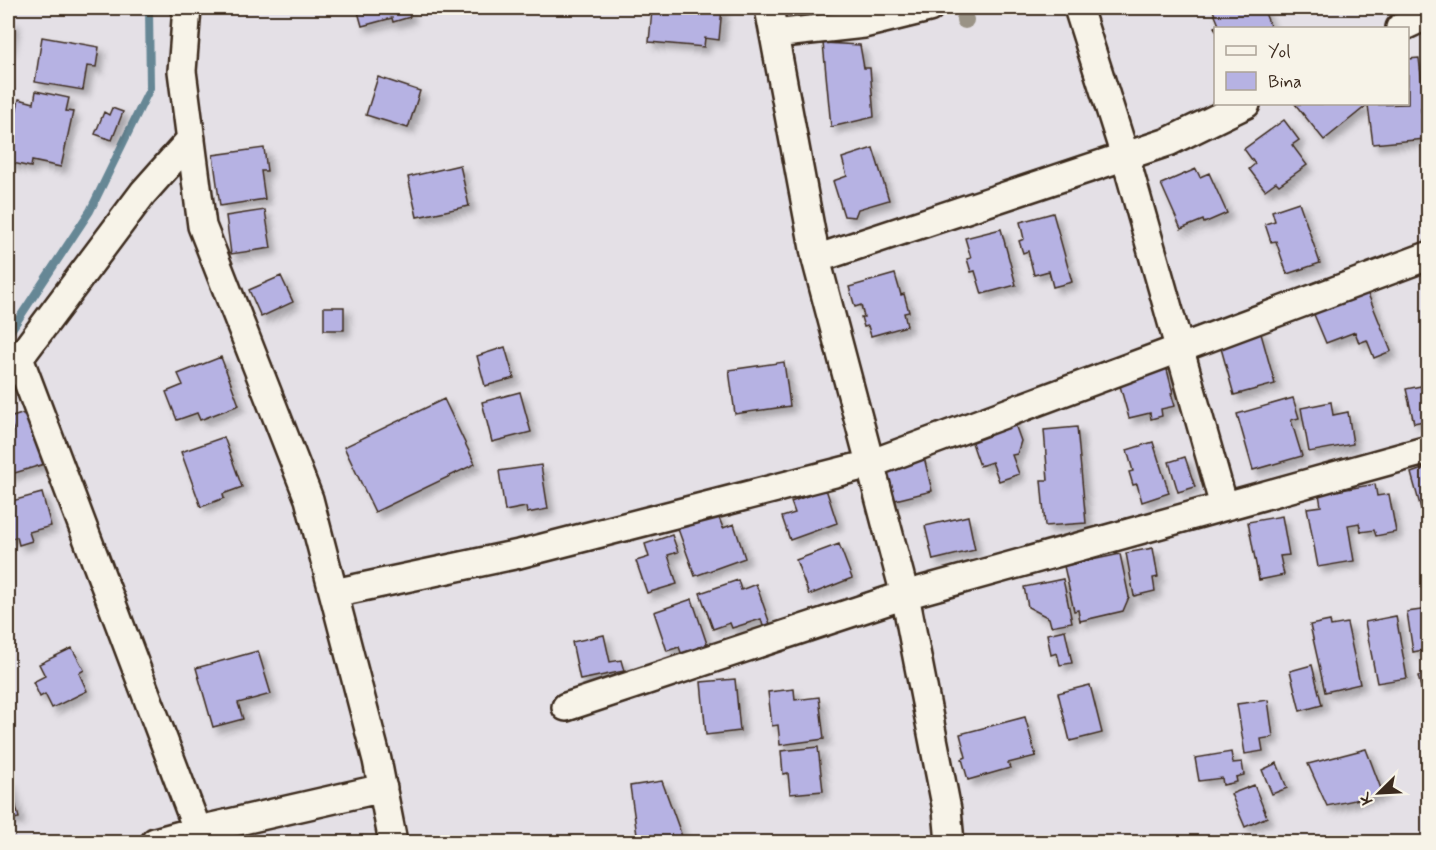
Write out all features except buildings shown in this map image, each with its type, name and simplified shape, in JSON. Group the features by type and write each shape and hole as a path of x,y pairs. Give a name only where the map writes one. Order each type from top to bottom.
{"street":[{"path":"187,8 182,71 202,225 309,499 383,788 393,843"},
{"path":"769,8 816,259 905,595 946,810 950,843"},
{"path":"774,34 864,24 929,8"},
{"path":"1078,8 1125,156 1224,507"},
{"path":"1402,27 1428,15"},
{"path":"816,259 1168,142 1244,105"},
{"path":"191,139 143,193 13,366 200,836"},
{"path":"334,593 519,554 870,464 1428,256"},
{"path":"566,707 905,595 1428,450"},
{"path":"155,843 200,836 383,788"}],"waterway":[{"path":"8,335 90,211 150,88 149,8"}]}
